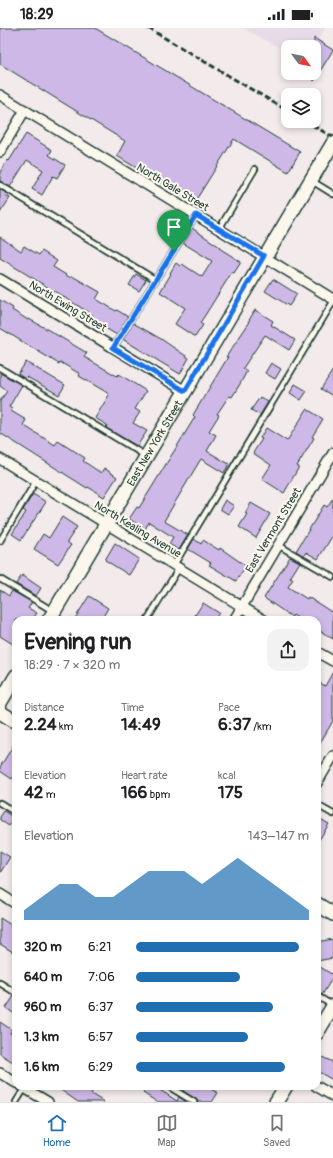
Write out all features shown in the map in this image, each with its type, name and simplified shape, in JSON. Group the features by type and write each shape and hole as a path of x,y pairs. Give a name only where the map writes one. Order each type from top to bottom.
{"main road":[{"name":"East New York Street","path":"52,616 264,256 333,143"},
{"path":"0,703 12,683"},
{"path":"0,712 12,720"},
{"path":"321,906 333,914"},
{"path":"321,1026 333,1006"},
{"path":"276,1102 284,1090"}],"street":[{"name":"North Gale Street","path":"0,95 333,299"},
{"path":"0,152 25,110"},
{"name":"North Ewing Street","path":"0,279 185,391"},
{"name":"East Vermont Street","path":"236,616 333,453"},
{"name":"North Kealing Avenue","path":"0,459 257,616"},
{"path":"321,654 333,661"},
{"path":"321,776 333,756"},
{"path":"0,894 12,902"},
{"path":"0,1073 12,1080"},
{"path":"321,1089 333,1096"},
{"path":"29,1090 48,1102"}],"lane":[{"path":"219,229 255,169"},
{"path":"310,180 333,194"},
{"path":"0,185 156,280"},
{"path":"113,348 196,215"},
{"path":"149,616 333,302"},
{"path":"0,368 146,456"},
{"path":"0,542 37,481"},
{"path":"278,545 333,577"},
{"path":"0,579 52,616"},
{"path":"0,803 12,810"},
{"path":"321,807 333,814"},
{"path":"0,983 12,990"},
{"path":"321,998 333,1006"},
{"path":"16,1102 22,1090"},
{"path":"174,1090 194,1102"}],"shaded area":[{"path":"243,28 325,28 318,40 281,40 281,49"}],"building":[{"path":"0,28 95,28 300,152 288,172 234,139 194,203 117,156 125,141 0,64"},
{"path":"321,42 333,50 321,70"},
{"path":"26,134 52,150 49,155 65,165 57,178 53,176 42,195 32,189 43,170 27,160 10,187 0,181 0,172 8,160 9,161"},
{"path":"0,189 10,198 0,213"},
{"path":"192,228 241,262 234,273 232,272 200,323 203,325 195,337 175,324 185,308 160,292 176,263 180,266 182,264 202,277 212,261 183,243"},
{"path":"0,237 21,251 24,246 39,255 42,251 57,261 53,267 71,278 72,276 100,292 96,299 128,317 117,335 90,319 93,315 0,258"},
{"path":"136,274 146,280 139,291 129,285"},
{"path":"273,279 297,294 289,306 265,291"},
{"path":"0,300 28,320 29,319 87,353 84,357 117,376 119,374 146,391 135,409 140,412 133,423 147,431 137,446 106,428 107,425 95,418 109,395 106,392 79,376 80,374 60,362 59,364 0,328"},
{"path":"255,310 273,321 271,325 295,340 289,350 265,335 243,368 247,371 240,384 232,397 229,396 217,414 219,415 209,431 216,435 207,451 229,464 224,473 201,459 164,521 188,535 179,550 169,544 173,537 149,522 145,529 129,519 137,507 139,508 195,417 193,415 228,357 226,357 249,323 248,322"},
{"path":"133,323 161,339 189,358 180,374 123,339"},
{"path":"26,362 65,385 59,395 27,377 25,379 18,374"},
{"path":"271,363 281,369 275,379 265,373"},
{"path":"333,370 333,396 321,389"},
{"path":"0,373 22,385 9,407 12,409 11,411 26,420 23,425 55,445 58,441 73,450 85,458 83,461 101,473 104,468 117,477 104,497 88,487 87,488 0,433 0,401 7,391 0,386"},
{"path":"295,384 307,391 301,400 290,393"},
{"path":"260,397 268,402 260,415 251,410"},
{"path":"307,409 323,419 312,437 314,438 297,466 299,467 284,493 262,479 271,465 253,453 262,439 260,438 266,428 287,441"},
{"path":"33,494 46,502 21,540 12,534 26,512 23,510"},
{"path":"333,498 333,535 318,559 306,552 304,556 296,551 324,505 327,507"},
{"path":"225,500 234,506 228,514 220,509"},
{"path":"251,503 270,514 256,538 239,527 247,514 245,513"},
{"path":"62,517 77,527 67,542 71,545 58,564 34,549 43,534 49,538"},
{"path":"194,539 201,544 203,540 219,550 220,548 246,566 236,581 209,565 211,563 188,549"},
{"path":"115,543 139,559 129,575 105,560"},
{"path":"290,557 300,562 290,578 293,579 288,587 307,599 308,597 333,613 333,639 321,632 321,616 291,616 264,598"},
{"path":"22,575 41,588 36,596 16,584"},
{"path":"0,590 9,596 12,591 32,602 28,608 37,613 35,616 12,616 12,644 0,636"},
{"path":"89,596 108,608 103,616 76,616"},
{"path":"203,603 219,613 217,616 195,616"},
{"path":"333,672 333,721 321,741 321,684 325,686"},
{"path":"12,748 12,779 0,771 0,767"},
{"path":"4,811 12,817 12,821 9,826 0,820 0,817"},
{"path":"321,819 329,824 321,837"},
{"path":"0,851 10,857 0,873"},
{"path":"0,918 12,926 12,952 0,944"},
{"path":"333,939 333,958 321,960 321,941"},
{"path":"321,968 333,975 321,994"},
{"path":"12,999 12,1012 6,1008"},
{"path":"0,1022 12,1030 10,1033 12,1034 12,1061 0,1054"},
{"path":"322,1057 333,1062 333,1080 321,1073"},
{"path":"61,1090 94,1090 91,1094 104,1102 78,1102"},
{"path":"145,1090 160,1090 177,1101 179,1097 187,1102 157,1102 143,1093"},
{"path":"213,1090 218,1093 212,1102 198,1102 196,1099 183,1091"}],"railway":[{"path":"148,28 281,107"},
{"path":"317,128 333,137"}],"route":[{"path":"196,215 264,256 185,391 113,348 174,251 196,215"}]}
